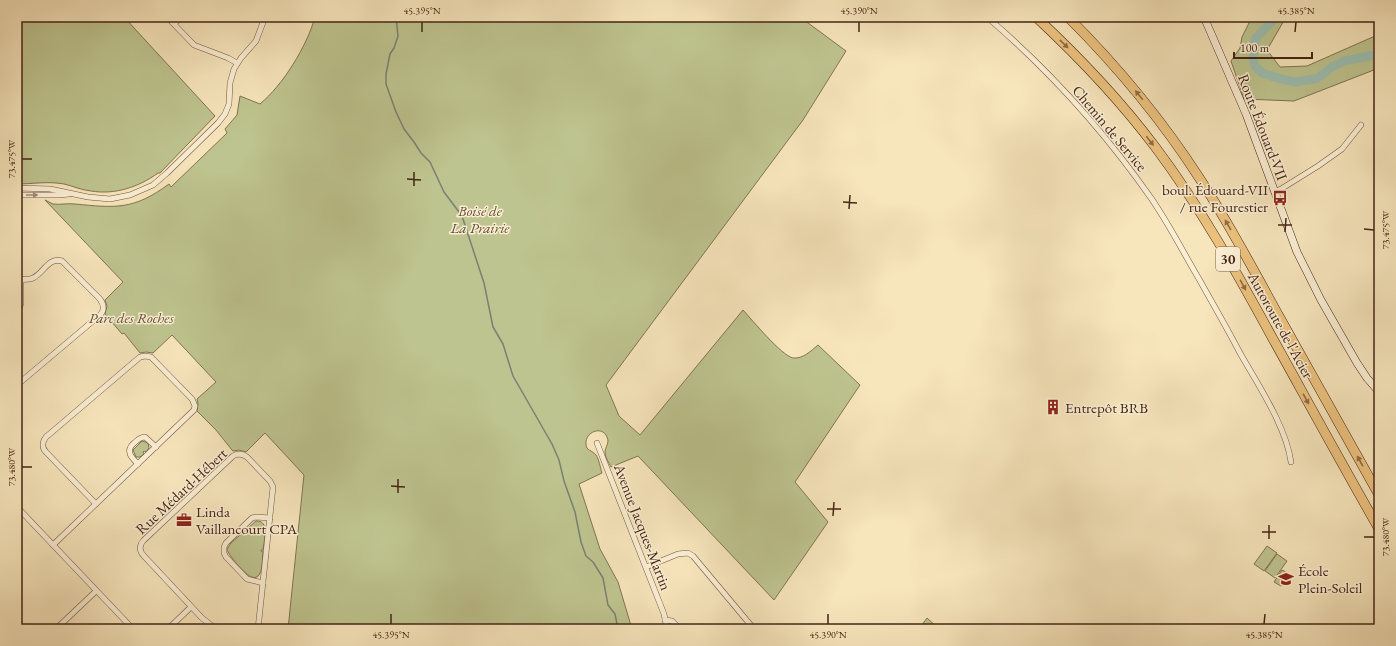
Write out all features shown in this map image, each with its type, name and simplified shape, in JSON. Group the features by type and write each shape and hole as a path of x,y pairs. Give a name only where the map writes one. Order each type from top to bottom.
{"highway":[{"name":"Autoroute de l'Acier","path":"1036,17 1113,95 1153,144 1187,191 1237,274 1379,529"},
{"name":"Autoroute de l'Acier","path":"1068,17 1105,56 1140,97 1168,133 1200,179 1232,232 1379,495"}],"main road":[{"name":"Route Édouard-VII","path":"1204,17 1235,88 1295,247 1306,272 1361,369 1379,392"}],"street":[{"path":"167,17 194,45 237,63"},
{"path":"174,24 181,17"},
{"path":"17,215 19,210 18,188 50,189 99,199 115,198 134,194 156,182 211,130 225,114 230,102 231,77 237,63 256,41 265,17"},
{"name":"Chemin de Service","path":"987,17 1020,46 1074,102 1121,159 1151,199 1186,256 1272,410 1287,445 1291,462"},
{"path":"1274,192 1318,166 1342,149 1361,125"},
{"path":"18,195 54,196 70,194"},
{"path":"17,310 21,304 19,280 33,278 52,261 57,260 62,260 100,299 103,306 100,315 17,385"},
{"path":"53,545 192,413 195,406 192,399 153,358 145,356 140,357 46,437 43,442 43,448 46,452 96,504"},
{"path":"138,464 129,453 129,450 139,438 148,438 156,447"},
{"name":"Avenue Jacques-Martin","path":"597,443 646,567 667,629"},
{"name":"Rue Médard-Hébert","path":"216,629 191,607 140,550 142,542 233,456 238,454 247,457 272,484 273,489 258,629"},
{"path":"17,507 133,629"},
{"path":"263,583 250,581 245,578 226,557 224,549 226,543 252,518 270,518"},
{"path":"646,567 678,554 688,553 693,556 754,629"},
{"path":"56,629 96,591"},
{"path":"168,629 191,607"},
{"path":"665,620 672,621 680,629"},
{"path":"1243,629 1248,627 1255,629"}],"green space":[{"path":"17,17 124,17 215,116 160,173 135,186 118,191 100,192 84,190 58,183 17,184"},
{"name":"Boisé de La Prairie","path":"315,17 800,17 846,51 803,120 606,385 619,416 640,435 743,310 767,337 788,356 793,358 800,357 807,354 818,345 860,385 795,482 828,522 774,600 638,456 611,467 605,454 608,441 607,437 605,433 598,431 591,433 588,436 586,444 587,448 597,457 602,473 579,484 600,549 618,582 632,629 288,629 304,475 265,433 246,452 232,450 216,430 197,411 197,399 216,382 172,335 153,353 140,353 124,333 122,334 105,314 107,306 105,300 123,282 45,200 52,204 102,206 124,205 145,199 169,184 171,187 227,133 225,129 237,115 240,96 260,104 269,96 285,76 300,52"},
{"path":"1252,17 1286,17 1267,50 1280,67 1307,66 1375,36 1379,36 1379,68 1294,101 1244,99 1231,61 1240,48 1242,37"},
{"path":"142,441 148,443 149,448 146,452 143,452 144,454 140,457 136,457 133,450"},
{"path":"256,521 263,524 265,527 265,536 263,550 261,550 263,552 262,568 260,574 254,578 249,576 238,565 230,556 227,549 231,543"},
{"path":"1267,546 1277,553 1264,571 1254,564"},
{"path":"1277,554 1287,561 1275,578 1265,571"},
{"path":"1282,570 1290,574 1281,586 1274,582"},
{"path":"927,618 939,629 919,629"}],"waterway":[{"path":"396,17 398,36 394,48 390,54 386,74 386,84 396,112 404,129 421,153 430,162 444,192 462,216 484,283 493,327 503,344 513,376 552,444 559,460 564,481 575,512 581,542 586,556 593,562 603,578 608,605 615,614 617,624 620,629"},
{"path":"1276,17 1255,39 1253,59 1255,66 1262,73 1295,82 1318,78 1332,67 1345,61 1379,54"}],"place":[{"name":"boul. Édouard-VII / rue Fourestier","path":"1280,198"},
{"name":"Entrepôt BRB","path":"1053,407"},
{"name":"Linda Vaillancourt CPA","path":"184,520"},
{"name":"École Plein-Soleil","path":"1286,579"}],"park label":[{"name":"Parc des Roches","path":"131,317"}]}
